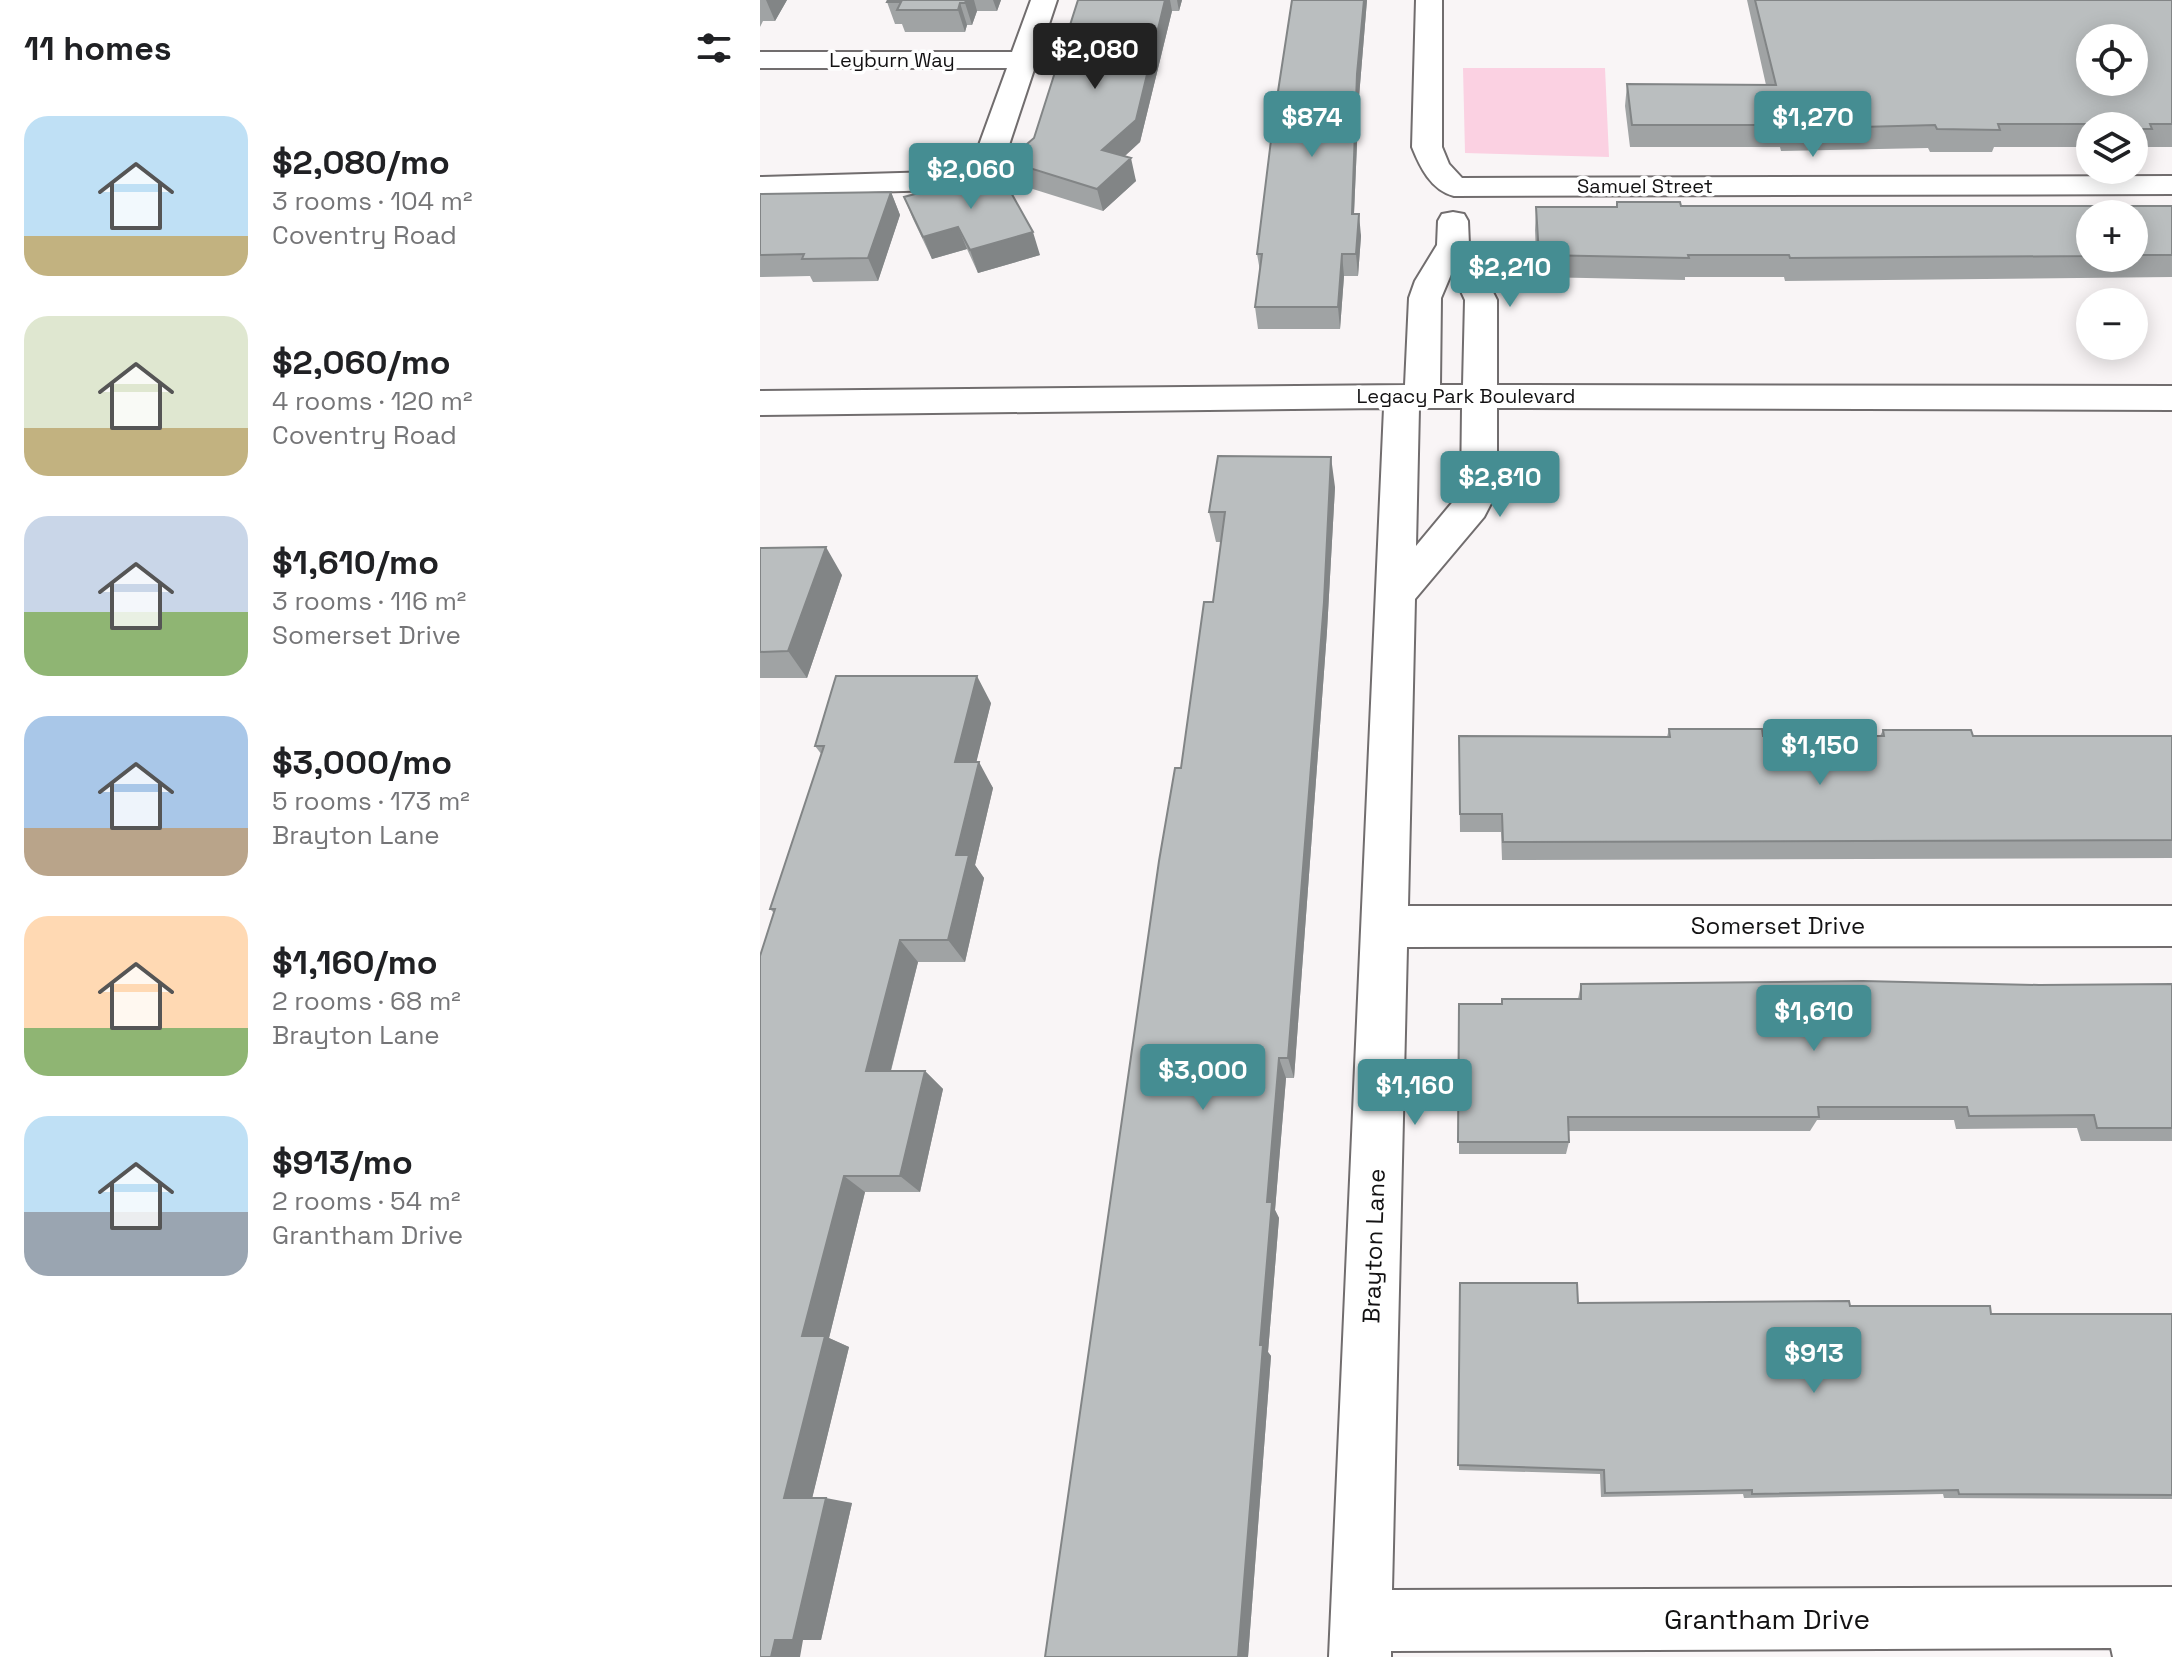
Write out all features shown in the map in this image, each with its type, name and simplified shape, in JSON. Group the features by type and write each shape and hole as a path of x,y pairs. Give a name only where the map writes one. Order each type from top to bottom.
{"street":[{"path":"760,186 922,183 966,171 993,148 1044,0"},
{"path":"1395,596 1471,508 1479,492 1481,300 1453,245 1454,187 1435,167 1427,147 1429,0"},
{"name":"Leyburn Way","path":"760,60 1023,60"},
{"name":"Samuel Street","path":"1454,187 2172,185"},
{"name":"Brayton Lane","path":"1361,1639 1395,596 1412,396 1425,298 1431,281 1453,245"},
{"name":"Legacy Park Boulevard","path":"760,403 1412,396 2172,398"},
{"name":"Somerset Drive","path":"1385,927 2172,926"},
{"name":"Grantham Drive","path":"1361,1639 2150,1630"}],"shaded area":[{"path":"1463,68 1605,68 1609,157 1465,153"}],"building":[{"path":"888,0 966,0 960,3 958,10 897,10 901,2"},
{"path":"1078,0 1165,0 1136,120 1102,150 1131,158 1097,189 1007,161 1034,138"},
{"path":"1292,0 1364,0 1357,74 1352,214 1359,214 1356,254 1342,254 1338,307 1255,307 1262,254 1257,254"},
{"path":"1755,0 2172,0 2172,124 2150,124 2152,129 2148,129 2148,112 2076,112 2076,124 1998,124 2000,130 1937,129 1935,125 1786,129 1785,125 1632,125 1627,84 1776,85"},
{"path":"999,171 1033,232 970,250 958,227 923,237 904,197"},
{"path":"891,192 868,258 802,259 804,254 760,255 760,194"},
{"path":"1617,202 1680,202 1681,206 2076,206 2076,256 1790,258 1789,255 1688,255 1689,258 1539,255 1536,207 1617,207"},
{"path":"2148,206 2172,206 2172,255 2148,255"},
{"path":"1218,456 1331,457 1324,602 1288,1058 1279,1058 1267,1202 1272,1202 1260,1345 1263,1345 1238,1657 1045,1657 1159,861 1175,768 1181,768 1204,602 1213,602 1225,512 1209,512"},
{"path":"826,547 788,651 760,652 760,548"},
{"path":"836,676 977,676 955,762 979,762 956,855 969,855 948,940 900,940 866,1071 925,1071 900,1176 844,1176 802,1336 825,1336 784,1498 826,1498 793,1640 775,1640 771,1657 760,1657 760,956 775,909 770,909 824,746 815,746"},
{"path":"1669,729 1762,729 1763,736 1884,736 1883,730 1971,730 1973,736 2172,736 2172,840 1503,842 1502,814 1460,814 1459,736 1670,737"},
{"path":"1863,981 2172,984 2172,1128 2097,1128 2094,1115 1969,1116 1967,1107 1818,1107 1819,1117 1568,1117 1569,1142 1458,1142 1459,1004 1502,1004 1502,999 1581,999 1581,984"},
{"path":"1460,1283 1577,1283 1578,1303 1849,1301 1850,1306 1990,1306 1991,1314 2172,1314 2172,1495 1959,1494 1958,1490 1605,1493 1604,1470 1458,1465"}]}
